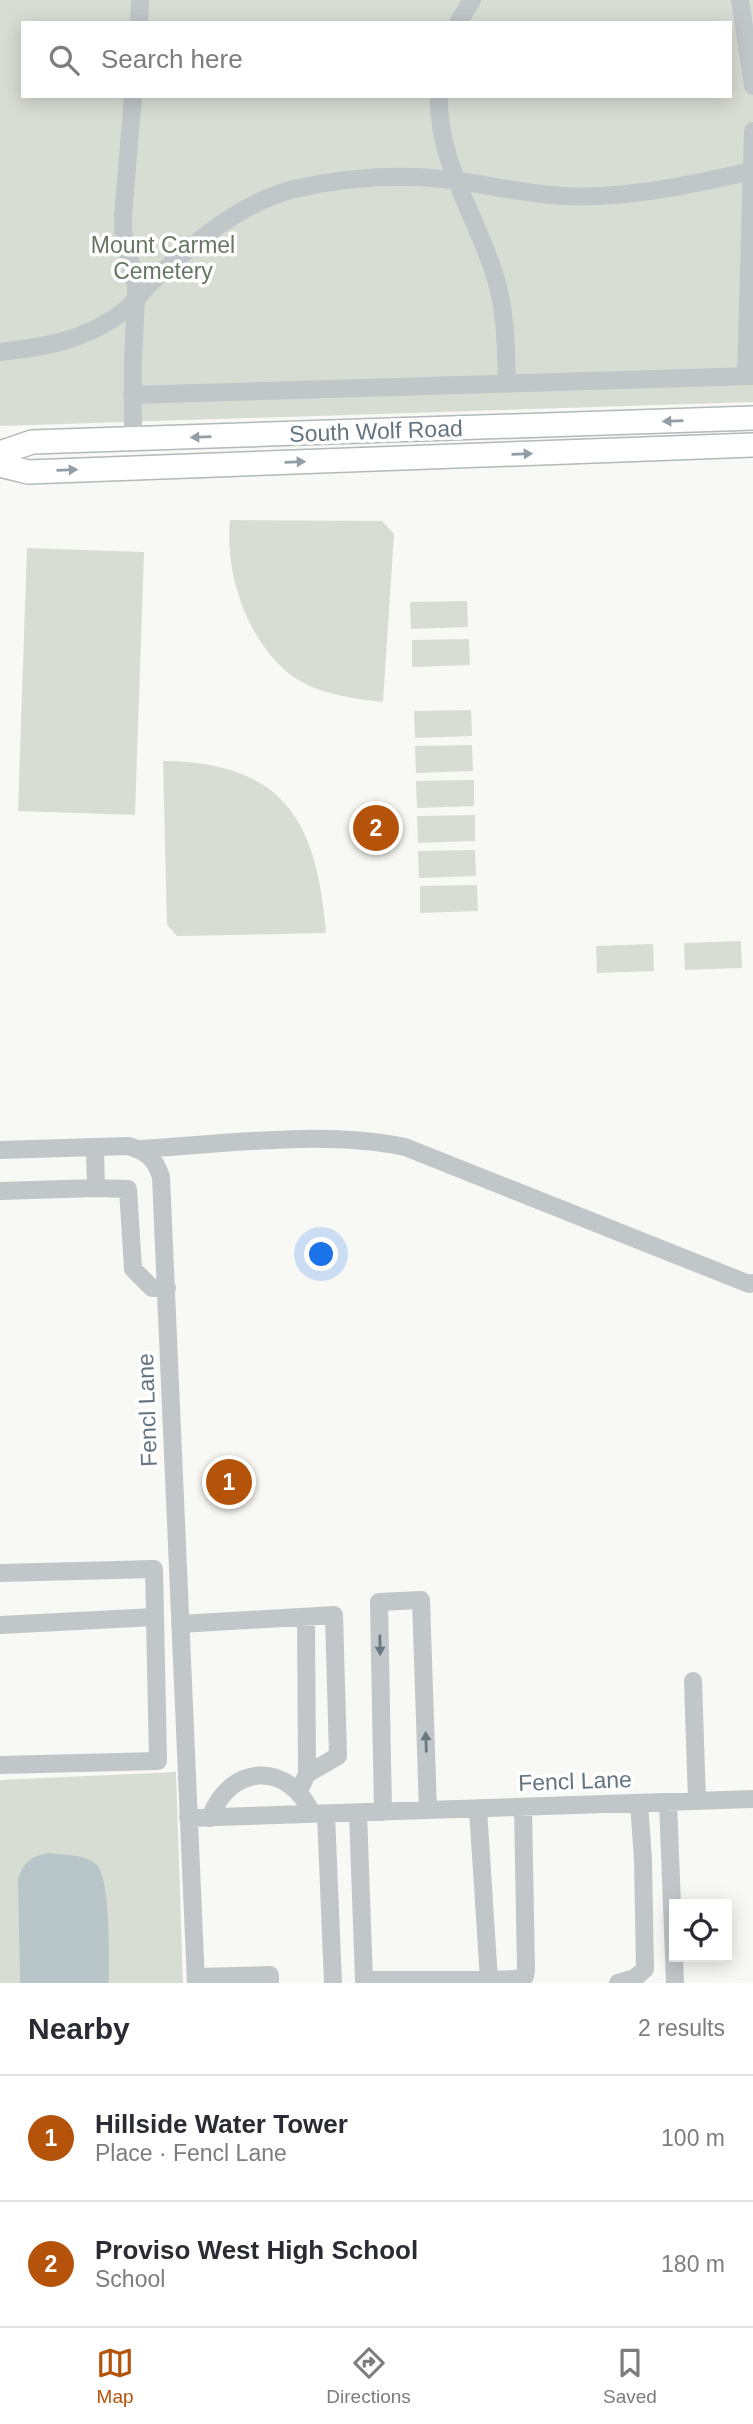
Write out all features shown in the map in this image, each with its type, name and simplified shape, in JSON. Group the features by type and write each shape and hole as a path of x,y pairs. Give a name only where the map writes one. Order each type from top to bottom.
{"main road":[{"name":"South Wolf Road","path":"1,465 32,443 753,418"},
{"name":"South Wolf Road","path":"1,465 41,471 753,445"}],"street":[{"path":"139,21 140,0"},
{"path":"459,21 472,0"},
{"path":"740,0 753,86"},
{"path":"133,98 123,231 136,299 133,439"},
{"path":"439,98 444,142 496,278 505,332 507,383"},
{"path":"132,395 750,376 753,131"},
{"path":"0,352 52,345 81,336 111,320 218,226 263,199 295,189 351,179 413,177 457,180 548,195 588,196 676,187 752,171"},
{"path":"0,1150 128,1146 141,1149 275,1141 369,1140 405,1147 749,1284 753,1283"},
{"path":"95,1147 96,1188"},
{"name":"Fencl Lane","path":"141,1149 157,1164 161,1177 196,1980"},
{"path":"0,1191 128,1188 133,1269 152,1288 167,1288"},
{"path":"0,1573 153,1569 158,1761 0,1765"},
{"path":"383,1812 379,1602 421,1600 428,1810"},
{"path":"180,1624 334,1615 338,1756 307,1774"},
{"path":"0,1625 155,1617"},
{"path":"299,1791 307,1774 306,1617"},
{"path":"693,1681 697,1801"},
{"path":"210,1818 216,1801 228,1788 243,1779 260,1775 277,1777 293,1785 319,1814 333,1983"},
{"name":"Fencl Lane","path":"188,1818 753,1799"},
{"path":"668,1802 675,1983"},
{"path":"618,1983 635,1978 645,1969 639,1803"},
{"path":"358,1813 364,1980 489,1980 525,1976 523,1807"},
{"path":"478,1809 489,1980"},
{"path":"196,1980 270,1975 270,1983"}],"green space":[{"name":"Mount Carmel Cemetery","path":"0,0 753,0 753,402 0,426"},
{"path":"230,520 382,521 394,534 383,702 320,690 297,679 273,658 260,641 241,603 231,561"},
{"path":"27,548 144,552 135,815 18,811"},
{"path":"467,601 468,627 411,629 410,602"},
{"path":"469,639 470,665 412,667 412,640"},
{"path":"471,710 472,736 415,738 414,711"},
{"path":"472,745 473,771 416,773 415,746"},
{"path":"163,761 205,764 239,773 266,787 287,806 303,830 314,859 326,933 177,936 167,925"},
{"path":"474,780 474,806 417,808 416,781"},
{"path":"475,815 475,841 418,843 417,816"},
{"path":"475,850 476,876 419,878 418,851"},
{"path":"477,885 478,911 420,913 420,886"},
{"path":"741,941 742,968 685,970 684,943"},
{"path":"653,944 654,971 597,973 596,946"},
{"path":"176,1772 183,1983 0,1983 0,1780"}],"shaded area":[{"path":"48,1853 85,1858 96,1864 101,1872 107,1902 109,1983 20,1983 18,1880 28,1862"}],"place":[{"name":"Proviso West High School","path":"376,828"},
{"name":"Hillside Water Tower","path":"229,1482"}]}
